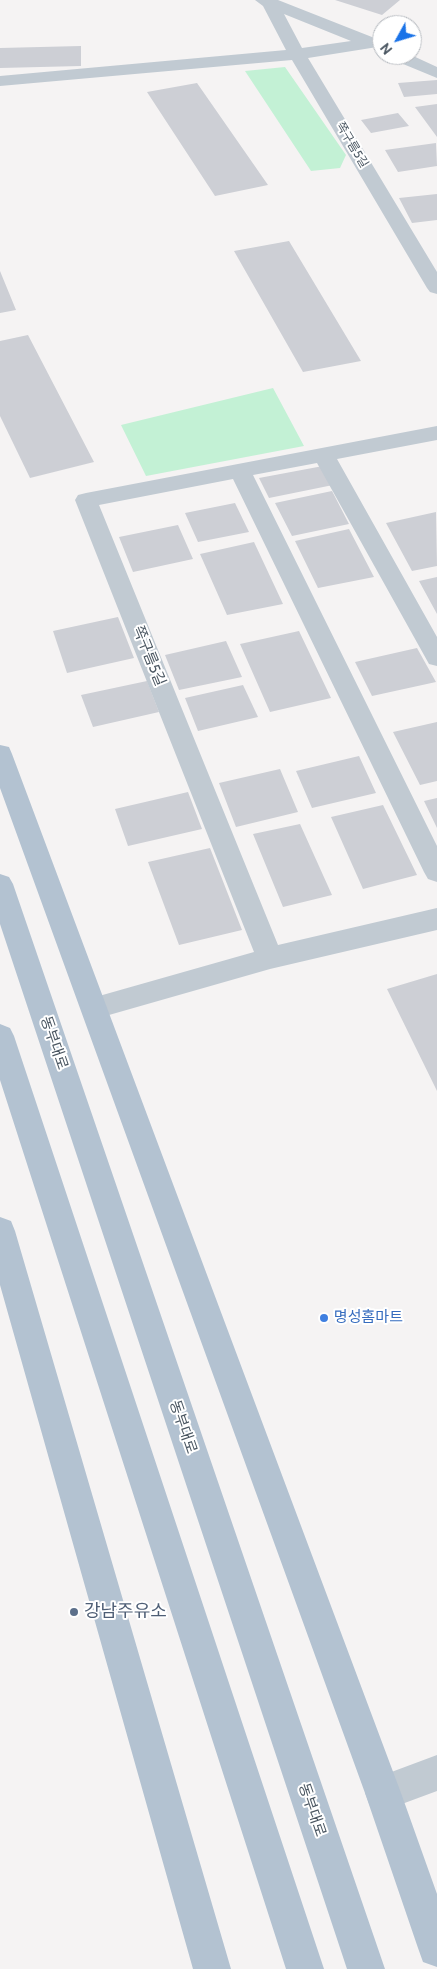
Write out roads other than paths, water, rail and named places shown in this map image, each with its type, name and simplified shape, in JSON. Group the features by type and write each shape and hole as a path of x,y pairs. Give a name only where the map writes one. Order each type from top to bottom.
{"main road":[{"path":"0,754 383,1793 437,1948"},
{"name":"동부대로","path":"0,884 366,1969"},
{"path":"0,1036 305,1969"},
{"path":"0,1231 212,1969"}],"street":[{"name":"쪽구름5길","path":"267,1 372,44"},
{"name":"쪽구름5길","path":"267,1 437,288"},
{"path":"0,81 372,46"},
{"path":"419,65 437,73"},
{"name":"쪽구름5길","path":"270,958 86,500 437,433"},
{"path":"324,455 437,658"},
{"path":"240,471 437,872"},
{"path":"95,1008 270,958 437,920"},
{"path":"383,1793 437,1773"}],"place":[{"name":"명성홈마트","path":"324,1318"},
{"name":"강남주유소","path":"74,1612"}]}
